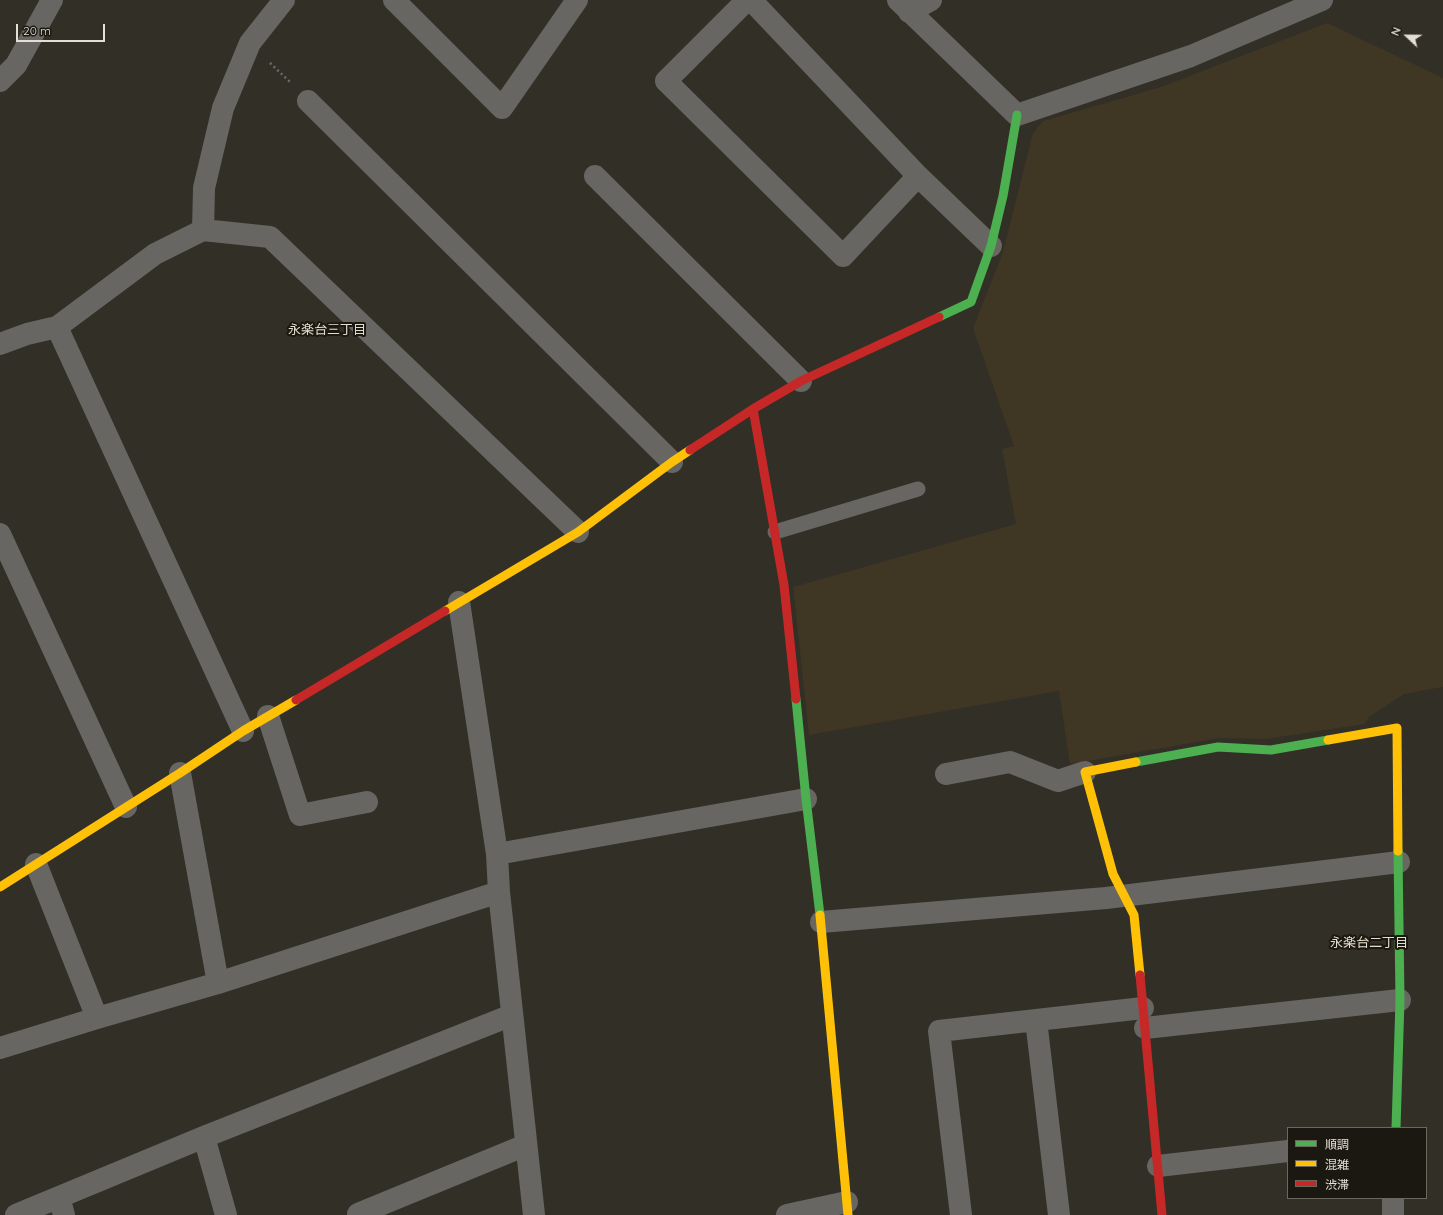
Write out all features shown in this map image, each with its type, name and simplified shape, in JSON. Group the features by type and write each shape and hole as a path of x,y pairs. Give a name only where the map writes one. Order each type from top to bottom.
{"street":[{"path":"0,81 16,65 52,0"},
{"path":"203,230 204,188 224,108 250,43 284,0"},
{"path":"394,0 502,108 577,0"},
{"path":"747,0 666,82 844,256 918,176"},
{"path":"751,0 918,176 991,246"},
{"path":"904,6 931,0"},
{"path":"1017,116 1191,56 1322,0"},
{"path":"904,6 1017,116"},
{"path":"308,100 672,462"},
{"path":"1,883 36,864 180,773 243,731 578,532 672,462 753,409 801,381 971,302 991,246 1004,196 1017,116"},
{"path":"595,176 801,381"},
{"path":"0,344 28,334 57,327 156,254 203,230 270,237 578,532"},
{"path":"57,327 243,731"},
{"path":"753,409 784,585 806,799 821,922 848,1209 787,1215"},
{"path":"0,534 126,807"},
{"path":"459,602 497,854 499,892 534,1215"},
{"path":"268,716 300,815 367,802"},
{"path":"946,774 1010,762 1058,781 1085,772 1218,747 1271,750 1397,728 1400,1000 1396,1127"},
{"path":"1085,772 1113,874 1134,915 1162,1215"},
{"path":"180,773 218,983"},
{"path":"497,854 806,799"},
{"path":"821,922 1124,896 1399,862"},
{"path":"36,864 97,1018"},
{"path":"0,1048 218,983 499,892"},
{"path":"961,1215 939,1031 1036,1020 1144,1018 1400,1000"},
{"path":"16,1215 61,1206 204,1137 512,1015"},
{"path":"1036,1020 1060,1215"},
{"path":"204,1137 226,1215"},
{"path":"358,1214 526,1145"},
{"path":"1158,1166 1287,1151"},
{"path":"1393,1199 1393,1215"}],"lane":[{"path":"775,532 918,488"}],"path":[{"path":"250,43 308,100"}],"shaded area":[{"path":"1327,23 1443,78 1443,687 1404,694 1369,717 1365,724 1266,739 1220,738 1070,764 1059,691 809,735 793,587 1016,524 1002,449 1014,446 973,328 1003,252 1033,133 1043,121 1161,87"}],"traffic: fast":[{"path":"939,317 971,302 991,246 1003,196 1017,115"},
{"path":"796,699 820,915"},
{"path":"1136,762 1218,747 1271,750 1328,740"},
{"path":"1396,1127 1400,1000 1398,851"}],"traffic: slow":[{"path":"445,611 578,532 690,450"},
{"path":"0,887 180,773 243,731 296,700"},
{"path":"1328,740 1397,728 1398,851"},
{"path":"1136,762 1085,772 1113,874 1134,915 1140,975"},
{"path":"820,915 848,1215"}],"traffic: jam":[{"path":"690,450 753,409 801,381 939,317"},
{"path":"753,409 784,585 796,699"},
{"path":"296,700 445,611"},
{"path":"1140,975 1162,1215"}],"district":[{"name":"永楽台三丁目","path":"327,330"},
{"name":"永楽台二丁目","path":"1369,943"}]}
